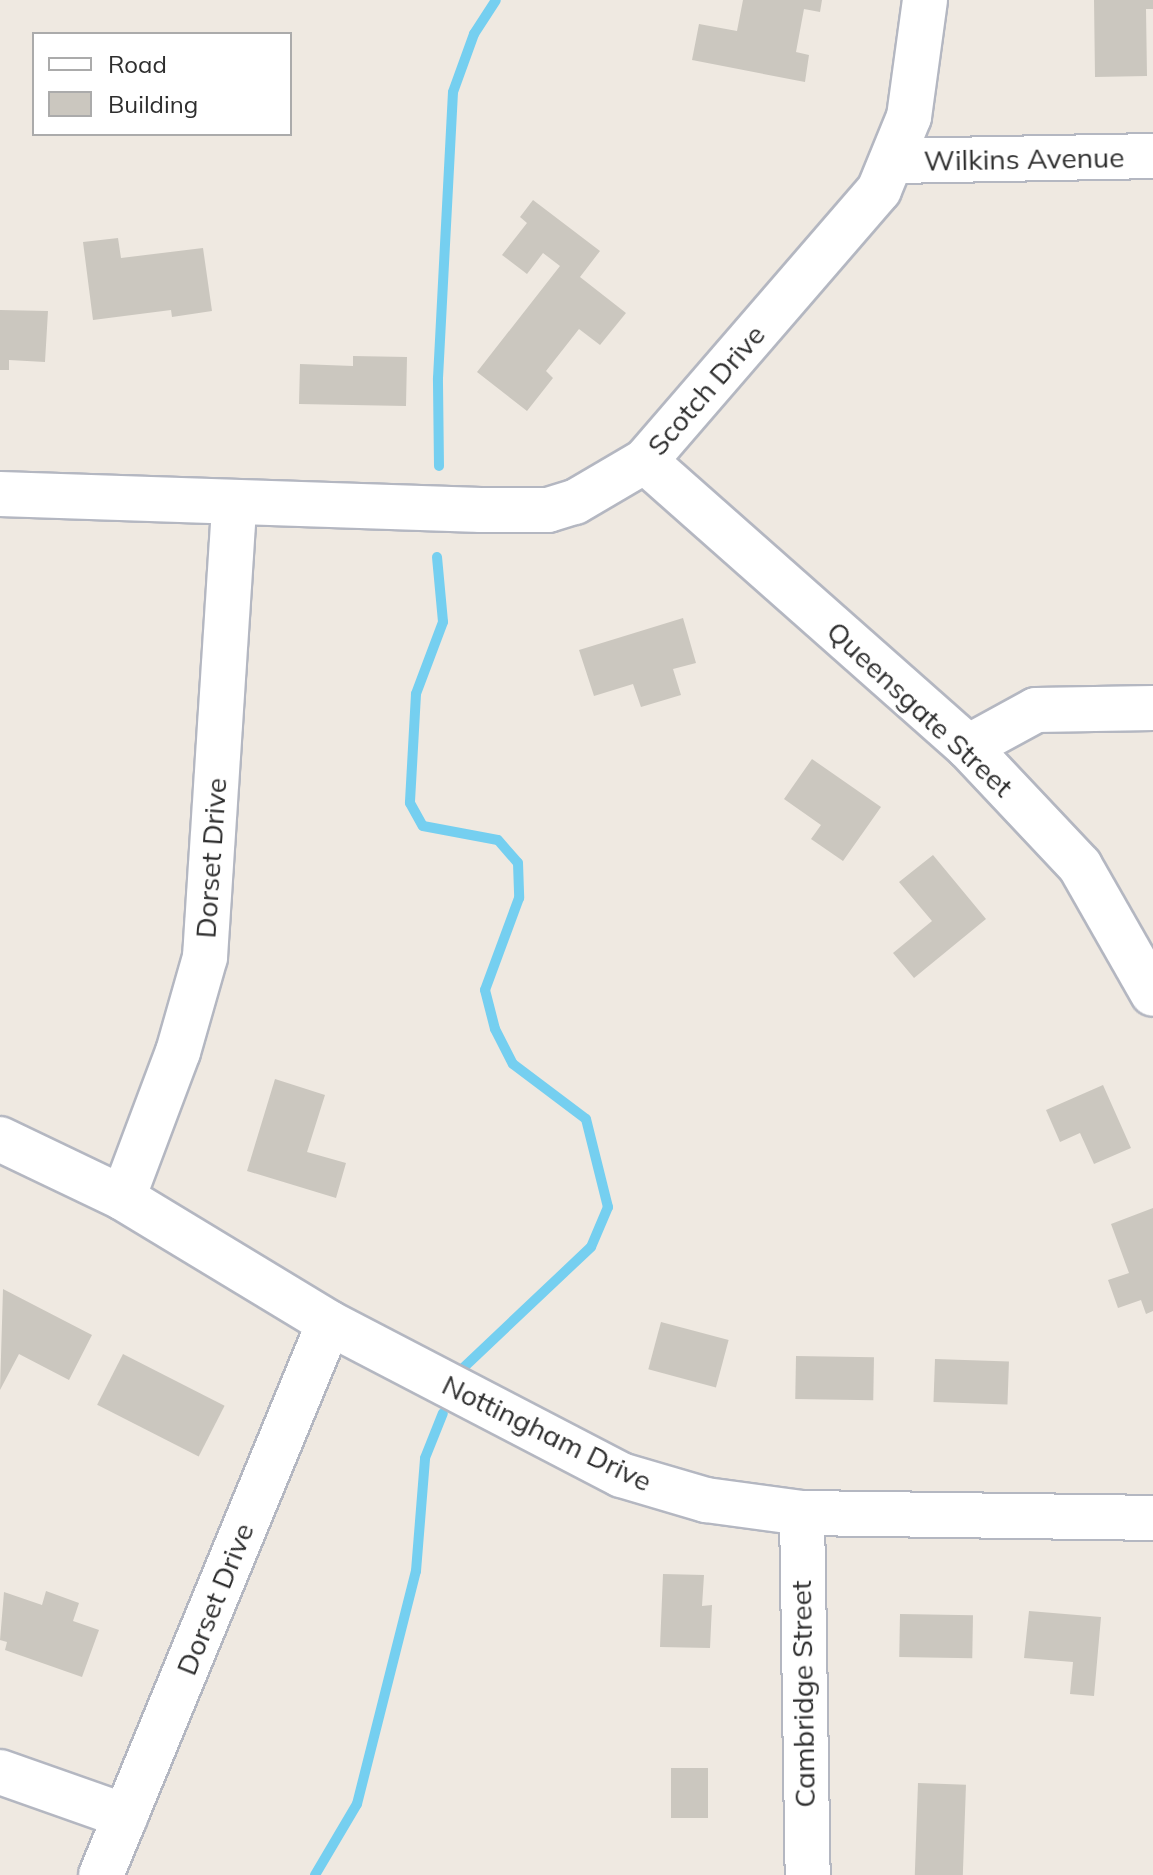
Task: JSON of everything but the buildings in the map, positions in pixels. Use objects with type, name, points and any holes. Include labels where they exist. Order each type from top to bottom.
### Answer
[{"type":"street","name":"Scotch Drive","points":[[0,494],[234,505],[548,510],[575,502],[645,461],[852,225],[895,161],[918,77],[925,0]]},
{"type":"street","name":"Wilkins Avenue","points":[[895,161],[1153,156]]},
{"type":"street","name":"Queensgate Street","points":[[645,461],[968,747],[1080,866],[1153,994]]},
{"type":"street","name":"Dorset Drive","points":[[123,1198],[178,1052],[205,957],[234,505]]},
{"type":"street","points":[[968,747],[1036,710],[1153,708]]},
{"type":"street","name":"Nottingham Drive","points":[[0,1139],[123,1198],[329,1323],[621,1475],[706,1500],[802,1513],[1153,1518]]},
{"type":"street","name":"Dorset Drive","points":[[101,1875],[329,1323]]},
{"type":"street","name":"Cambridge Street","points":[[802,1513],[808,1875]]},
{"type":"street","points":[[0,1772],[125,1816]]},
{"type":"waterway","points":[[439,466],[438,378],[453,92],[474,34],[496,0]]},
{"type":"waterway","points":[[437,557],[443,622],[416,694],[410,803],[423,826],[498,840],[518,863],[519,898],[485,990],[495,1029],[513,1064],[586,1119],[608,1207],[591,1247],[459,1372]]},
{"type":"waterway","points":[[315,1875],[357,1804],[416,1571],[425,1458],[443,1413]]}]
